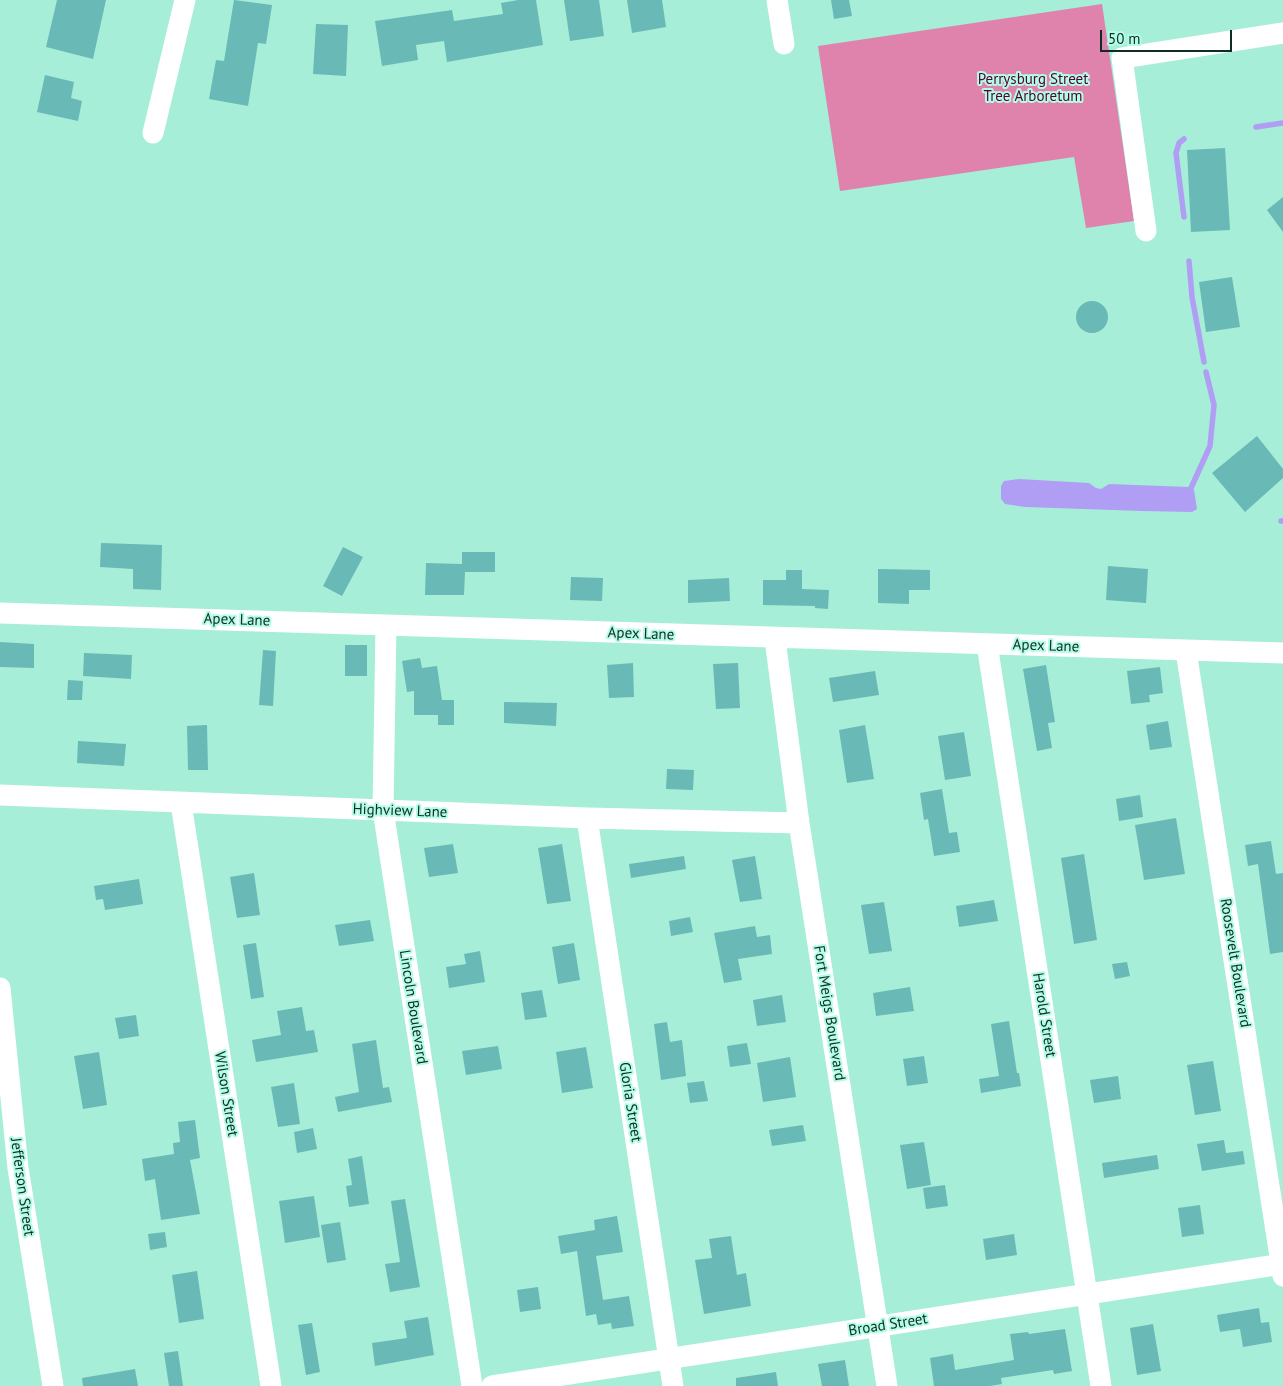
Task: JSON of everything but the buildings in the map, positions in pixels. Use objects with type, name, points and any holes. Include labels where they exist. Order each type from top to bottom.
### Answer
[{"type":"street","points":[[153,132],[185,0]]},
{"type":"street","points":[[777,0],[784,44]]},
{"type":"street","points":[[1146,231],[1122,58],[1283,33]]},
{"type":"street","name":"Apex Lane","points":[[0,613],[774,639],[1283,653]]},
{"type":"street","name":"Lincoln Boulevard","points":[[386,625],[383,810],[472,1386]]},
{"type":"street","name":"Fort Meigs Boulevard","points":[[774,639],[800,823],[887,1386]]},
{"type":"street","name":"Harold Street","points":[[987,644],[1101,1386]]},
{"type":"street","name":"Roosevelt Boulevard","points":[[1186,651],[1282,1268]]},
{"type":"street","name":"Highview Lane","points":[[0,795],[587,818],[800,823]]},
{"type":"street","name":"Wilson Street","points":[[180,803],[271,1386]]},
{"type":"street","name":"Gloria Street","points":[[587,818],[673,1386]]},
{"type":"street","name":"Jefferson Street","points":[[0,992],[18,1168],[52,1386]]},
{"type":"street","name":"Broad Street","points":[[492,1386],[1087,1294],[1282,1268]]},
{"type":"green space","name":"Perrysburg Street Tree Arboretum","points":[[1102,4],[1134,221],[1086,228],[1074,157],[840,191],[818,46]]},
{"type":"shaded area","points":[[1019,479],[1089,483],[1101,489],[1109,484],[1189,487],[1194,490],[1197,509],[1192,512],[1142,511],[1025,507],[1005,504],[1001,499],[1001,486],[1004,481]]},
{"type":"waterway","points":[[1256,127],[1283,123]]},
{"type":"waterway","points":[[1184,139],[1179,143],[1176,153],[1184,217]]},
{"type":"waterway","points":[[1189,261],[1192,297],[1204,362]]},
{"type":"waterway","points":[[1191,488],[1210,446],[1214,405],[1206,372]]}]
